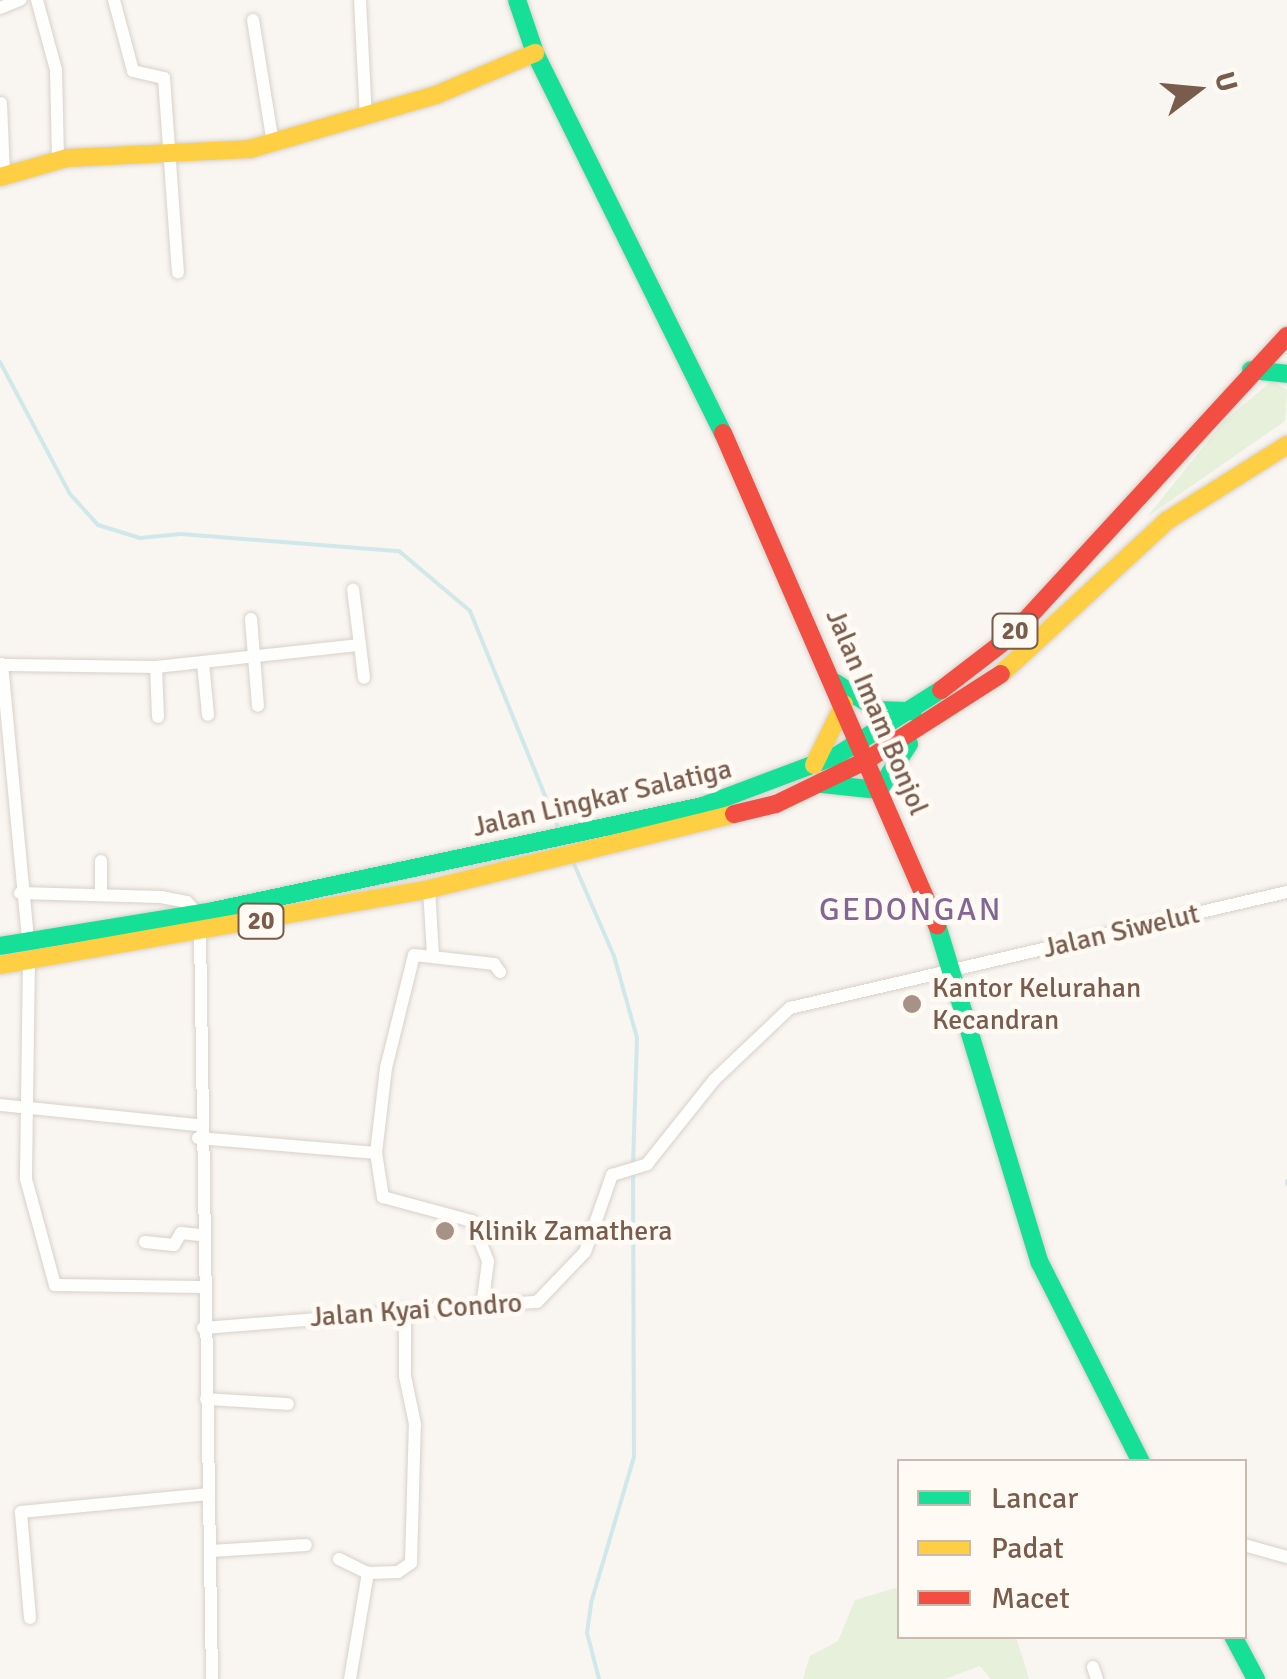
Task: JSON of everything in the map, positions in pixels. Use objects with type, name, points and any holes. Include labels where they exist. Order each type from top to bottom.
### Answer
[{"type":"main road","name":"Jalan Imam Bonjol","points":[[516,0],[535,53],[773,533],[955,969],[1040,1263],[1139,1459]]},
{"type":"main road","points":[[2,176],[58,160],[274,144],[366,118],[535,53]]},
{"type":"main road","name":"Jalan Lingkar Salatiga","points":[[864,752],[1048,600],[1251,370],[1287,336]]},
{"type":"main road","points":[[1251,370],[1287,374]]},
{"type":"main road","name":"Jalan Lingkar Salatiga","points":[[0,965],[199,923],[663,810],[714,803],[813,776],[934,722],[996,678],[1168,520],[1287,445]]},
{"type":"main road","points":[[836,683],[878,710],[913,712]]},
{"type":"main road","points":[[844,704],[813,776],[879,790],[895,757],[934,722]]},
{"type":"main road","name":"Jalan Lingkar Salatiga","points":[[0,946],[28,939],[199,923],[429,889],[668,834],[776,804],[813,776]]},
{"type":"main road","points":[[1235,1639],[1256,1679]]},
{"type":"street","points":[[0,8],[20,0]]},
{"type":"street","points":[[37,0],[56,70],[58,160]]},
{"type":"street","points":[[114,0],[134,71],[163,76],[172,154],[178,272]]},
{"type":"street","points":[[360,0],[366,118]]},
{"type":"street","points":[[254,20],[274,144]]},
{"type":"street","points":[[1,103],[2,176]]},
{"type":"street","points":[[354,589],[364,678]]},
{"type":"street","points":[[251,619],[258,706]]},
{"type":"street","points":[[28,939],[20,893],[3,664],[156,666],[360,644]]},
{"type":"street","points":[[203,663],[208,715]]},
{"type":"street","points":[[156,666],[158,717]]},
{"type":"street","points":[[101,861],[101,892]]},
{"type":"street","points":[[429,889],[434,954]]},
{"type":"street","points":[[20,893],[101,892],[187,902],[199,923],[198,1131],[212,1679]]},
{"type":"street","name":"Jalan Siwelut","points":[[955,969],[1287,892]]},
{"type":"street","points":[[482,1308],[488,1261],[472,1221],[383,1197],[376,1153],[386,1068],[412,958],[434,954],[494,964],[500,972]]},
{"type":"street","points":[[29,958],[25,1107],[30,1212],[55,1286],[202,1288]]},
{"type":"street","name":"Jalan Kyai Condro","points":[[203,1328],[405,1310],[482,1308],[548,1294],[585,1252],[610,1178],[632,1171],[790,1008],[955,969]]},
{"type":"street","points":[[0,1105],[376,1153]]},
{"type":"street","points":[[145,1242],[174,1245],[181,1234],[200,1235]]},
{"type":"street","points":[[339,1558],[368,1573],[398,1572],[411,1562],[416,1424],[405,1376],[405,1310]]},
{"type":"street","points":[[206,1399],[288,1404]]},
{"type":"street","points":[[30,1618],[22,1512],[208,1494]]},
{"type":"street","points":[[211,1550],[306,1545]]},
{"type":"street","points":[[1247,1545],[1287,1557]]},
{"type":"street","points":[[350,1679],[368,1573]]},
{"type":"green space","points":[[1272,381],[1287,390],[1285,421],[1147,517],[1224,421]]},
{"type":"green space","points":[[897,1588],[897,1639],[1017,1639],[1029,1679],[991,1679],[980,1666],[945,1679],[803,1679],[810,1656],[838,1641],[855,1600]]},
{"type":"building","name":"Kantor Kelurahan Kecandran","points":[[912,990],[921,994],[925,1003],[921,1012],[912,1016],[903,1012],[899,1003],[903,994]]},
{"type":"waterway","points":[[0,362],[70,494],[98,525],[140,538],[181,534],[399,551],[470,611],[558,828]]},
{"type":"waterway","points":[[574,864],[614,956],[637,1038],[633,1163]]},
{"type":"waterway","points":[[599,1679],[587,1633],[591,1603],[634,1457],[633,1172]]},
{"type":"traffic: fast","points":[[517,0],[535,53],[723,433]]},
{"type":"traffic: fast","points":[[1251,370],[1287,374]]},
{"type":"traffic: fast","points":[[836,683],[878,710],[913,711]]},
{"type":"traffic: fast","points":[[0,946],[213,911],[700,807],[836,756],[941,690]]},
{"type":"traffic: fast","points":[[822,784],[879,790],[909,744]]},
{"type":"traffic: fast","points":[[937,925],[1040,1263],[1139,1459]]},
{"type":"traffic: fast","points":[[1235,1639],[1256,1679]]},
{"type":"traffic: slow","points":[[0,177],[67,158],[250,149],[436,95],[535,53]]},
{"type":"traffic: slow","points":[[1001,674],[1168,520],[1287,445]]},
{"type":"traffic: slow","points":[[814,765],[844,704]]},
{"type":"traffic: slow","points":[[0,965],[429,889],[734,814]]},
{"type":"traffic: jam","points":[[941,690],[1011,636],[1287,336]]},
{"type":"traffic: jam","points":[[723,433],[937,925]]},
{"type":"traffic: jam","points":[[734,814],[776,804],[867,760],[1001,674]]},
{"type":"place","name":"Kantor Kelurahan Kecandran","points":[[912,1004]]},
{"type":"place","name":"Klinik Zamathera","points":[[445,1231]]},
{"type":"district","name":"GEDONGAN","points":[[911,910]]}]
